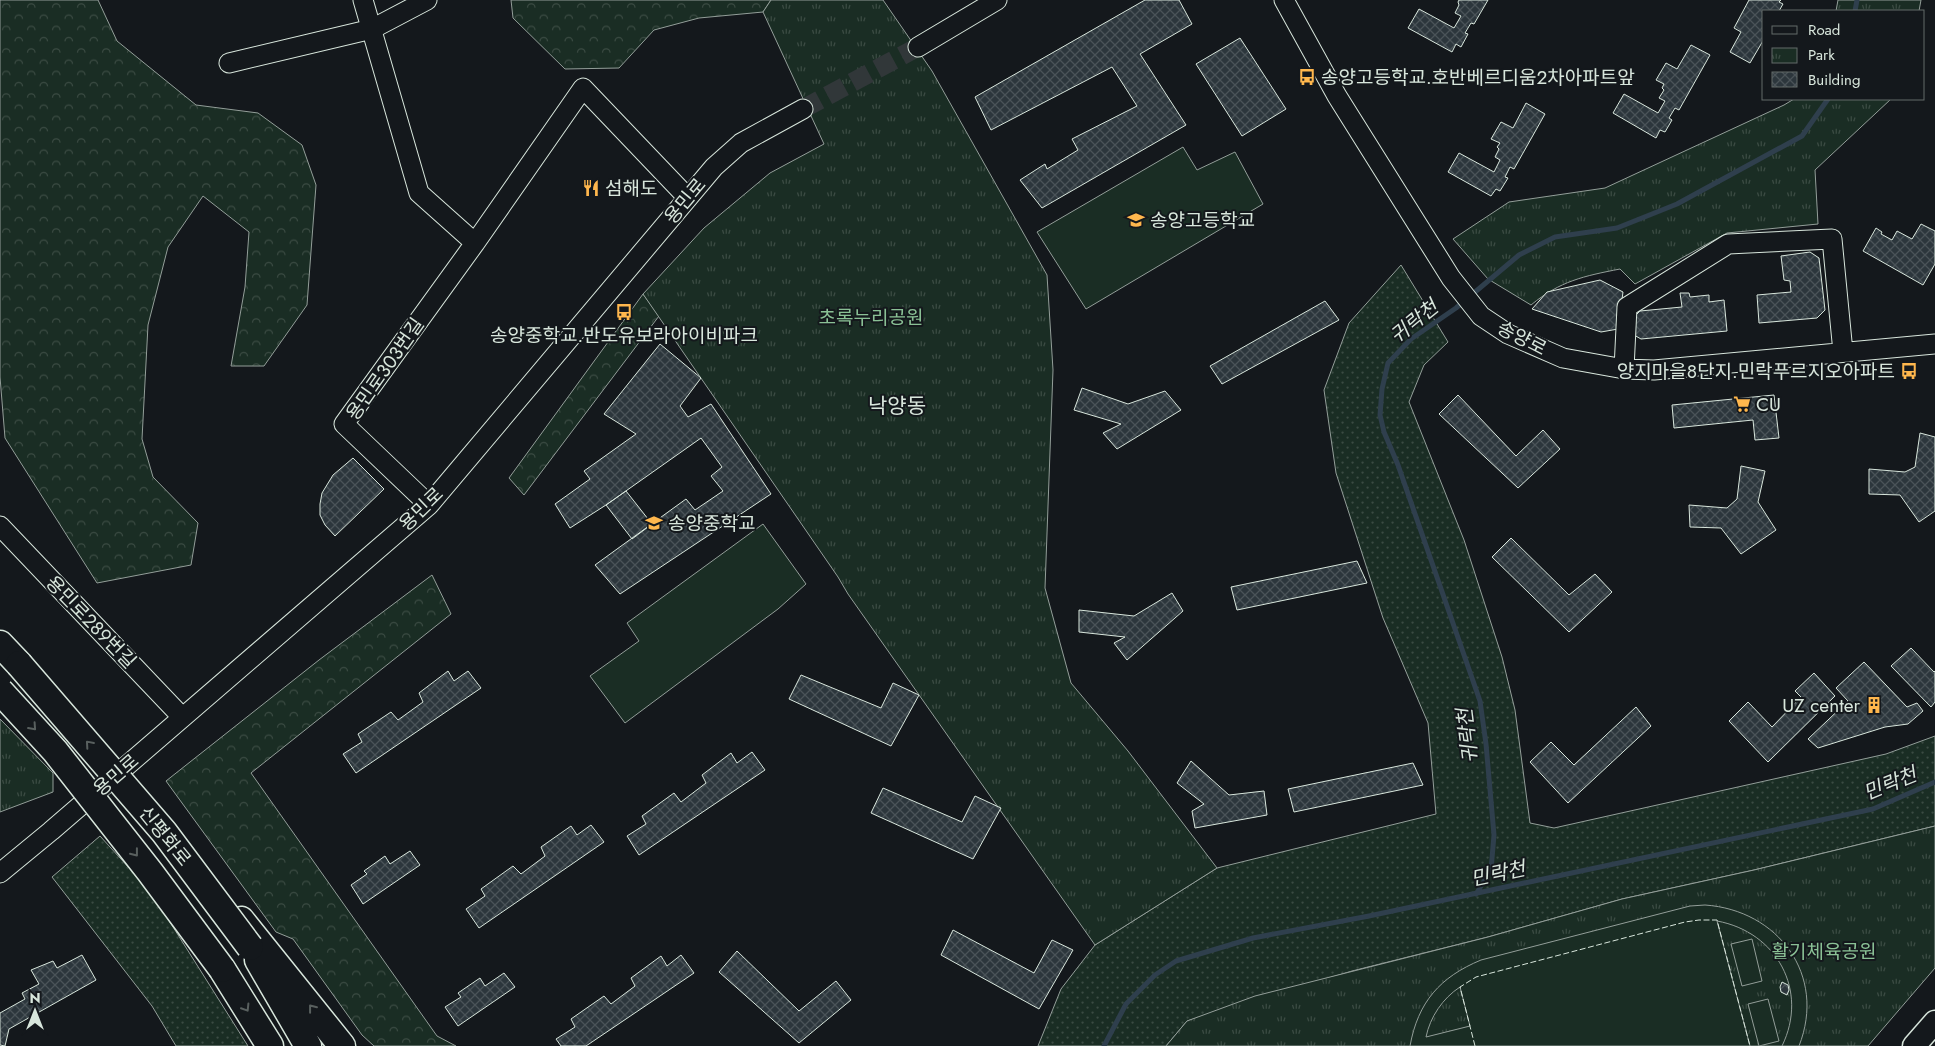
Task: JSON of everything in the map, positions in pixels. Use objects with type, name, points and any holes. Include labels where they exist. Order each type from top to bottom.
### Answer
[{"type":"highway","name":"신평화로","points":[[0,644],[164,832],[254,943],[308,1046]]},
{"type":"highway","name":"신평화로","points":[[0,691],[55,751],[150,872],[222,969],[270,1046]]},
{"type":"highway","points":[[254,943],[342,1046]]},
{"type":"main road","points":[[1914,1046],[1935,1022]]},
{"type":"street","points":[[362,0],[419,193],[475,243]]},
{"type":"street","points":[[229,63],[372,29],[427,0]]},
{"type":"street","points":[[918,47],[997,0]]},
{"type":"street","name":"송양로","points":[[1284,0],[1337,96],[1451,278],[1481,316],[1508,334],[1563,358],[1624,369],[1654,370],[1935,344]]},
{"type":"street","name":"용민로303번길","points":[[429,505],[344,424],[584,88],[688,198]]},
{"type":"street","name":"용민로","points":[[0,873],[429,505],[714,167],[741,143],[803,109]]},
{"type":"street","points":[[1624,369],[1626,307],[1728,244],[1832,239],[1843,352]]},
{"type":"street","name":"용민로289번길","points":[[0,526],[182,717]]},
{"type":"green space","points":[[0,0],[98,0],[117,41],[196,105],[258,113],[302,145],[316,185],[307,305],[264,366],[231,366],[245,287],[249,232],[203,196],[168,247],[148,325],[142,439],[153,477],[198,523],[191,565],[97,583],[5,438],[0,377]]},
{"type":"green space","points":[[511,0],[771,0],[763,12],[699,18],[654,30],[619,68],[565,69],[513,18]]},
{"type":"green space","name":"초록누리공원","points":[[771,0],[883,0],[932,71],[1047,275],[1053,370],[1045,588],[1071,683],[1128,751],[1217,868],[1095,945],[848,594],[643,294],[704,228],[770,173],[824,144],[763,12]]},
{"type":"green space","points":[[1838,0],[1921,0],[1919,10],[1836,10]]},
{"type":"green space","points":[[1792,100],[1890,100],[1815,170],[1818,224],[1727,233],[1635,284],[1620,269],[1584,277],[1562,285],[1531,305],[1488,279],[1453,239],[1509,202],[1605,188]]},
{"type":"green space","points":[[1183,147],[1197,170],[1235,152],[1263,204],[1086,309],[1037,232]]},
{"type":"green space","points":[[1401,265],[1448,342],[1424,365],[1409,402],[1464,540],[1502,657],[1515,710],[1530,823],[1554,828],[1886,754],[1935,736],[1935,826],[1754,870],[1622,899],[1488,937],[1352,971],[1187,1021],[1166,1046],[1038,1046],[1061,989],[1095,945],[1217,868],[1436,814],[1428,723],[1383,618],[1336,473],[1324,390],[1349,323]]},
{"type":"green space","points":[[643,294],[659,316],[524,495],[509,478]]},
{"type":"green space","points":[[763,524],[806,584],[778,609],[625,723],[590,676],[639,641],[627,623]]},
{"type":"green space","points":[[432,575],[451,614],[251,773],[437,1036],[456,1046],[374,1046],[362,1035],[293,939],[276,932],[166,781],[319,660]]},
{"type":"green space","points":[[0,719],[53,773],[53,792],[0,812]]},
{"type":"green space","name":"활기체육공원","points":[[1935,826],[1935,968],[1868,1046],[1166,1046],[1187,1021],[1255,996],[1488,937],[1622,899],[1754,870]]},
{"type":"green space","points":[[100,836],[151,892],[248,1046],[176,1046],[152,1006],[52,877]]},
{"type":"green space","points":[[1705,905],[1731,910],[1754,919],[1774,933],[1790,951],[1801,972],[1806,995],[1806,1020],[1799,1046],[1782,1046],[1789,1025],[1792,1005],[1789,985],[1782,967],[1771,951],[1756,937],[1738,927],[1717,921],[1750,1046],[1410,1046],[1419,1016],[1433,993],[1454,974],[1481,960],[1690,906]],"holes":[[[1460,987],[1470,1026],[1426,1037],[1438,1009]]]},
{"type":"green space","points":[[1752,939],[1762,981],[1742,986],[1731,944]]},
{"type":"green space","points":[[1768,999],[1779,1041],[1759,1046],[1748,1004]]},
{"type":"building","points":[[1145,0],[1179,0],[1192,24],[1140,54],[1186,125],[1042,208],[1020,180],[1045,164],[1047,169],[1078,150],[1072,139],[1137,106],[1112,67],[991,130],[975,97]]},
{"type":"building","points":[[1459,0],[1488,0],[1474,24],[1471,23],[1465,33],[1468,34],[1461,47],[1456,44],[1452,52],[1408,28],[1419,9],[1454,28],[1461,16],[1455,13]]},
{"type":"building","points":[[1749,0],[1781,0],[1779,2],[1783,4],[1780,10],[1762,10],[1762,42],[1750,63],[1730,52],[1741,32],[1734,28]]},
{"type":"building","points":[[1240,38],[1286,109],[1242,136],[1196,64]]},
{"type":"building","points":[[1691,45],[1710,55],[1679,110],[1675,108],[1669,118],[1672,120],[1665,132],[1660,130],[1656,138],[1613,113],[1624,94],[1658,113],[1665,101],[1659,98],[1664,90],[1662,88],[1664,84],[1656,80],[1666,63],[1677,69]]},
{"type":"building","points":[[1526,103],[1545,114],[1514,169],[1510,167],[1505,177],[1508,178],[1500,191],[1496,189],[1491,196],[1448,172],[1459,153],[1494,172],[1500,160],[1495,157],[1500,143],[1491,139],[1501,122],[1513,128]]},
{"type":"building","points":[[1921,224],[1935,231],[1935,264],[1923,285],[1863,251],[1876,228],[1882,232],[1881,234],[1892,240],[1897,231],[1912,239]]},
{"type":"building","points":[[1810,252],[1819,258],[1825,310],[1817,318],[1759,323],[1757,295],[1791,292],[1790,281],[1784,280],[1781,256]]},
{"type":"building","points":[[1600,280],[1623,292],[1618,329],[1601,332],[1532,309],[1547,292]]},
{"type":"building","points":[[1680,293],[1689,293],[1690,297],[1709,295],[1709,302],[1724,300],[1727,331],[1641,339],[1634,335],[1634,317],[1640,311],[1682,307]]},
{"type":"building","points":[[1325,301],[1339,320],[1222,384],[1210,366]]},
{"type":"building","points":[[660,344],[701,378],[680,406],[688,417],[711,404],[771,494],[620,594],[595,565],[686,499],[695,510],[723,491],[711,476],[722,467],[701,438],[570,528],[555,504],[590,479],[584,471],[636,434],[604,414]]},
{"type":"building","points":[[1082,388],[1128,404],[1165,391],[1181,410],[1117,449],[1103,433],[1121,424],[1074,410]]},
{"type":"building","points":[[1458,395],[1516,456],[1543,430],[1560,449],[1518,488],[1439,414]]},
{"type":"building","points":[[1774,395],[1779,438],[1755,440],[1753,420],[1674,428],[1672,405]]},
{"type":"building","points":[[1920,433],[1935,437],[1935,511],[1919,522],[1900,495],[1869,494],[1869,469],[1905,472],[1915,467]]},
{"type":"building","points":[[353,458],[384,489],[335,536],[325,525],[320,515],[322,493],[333,475]]},
{"type":"building","points":[[1741,466],[1765,471],[1758,502],[1776,530],[1741,554],[1721,528],[1690,527],[1689,505],[1727,508],[1737,499]]},
{"type":"building","points":[[626,491],[652,524],[632,539],[606,505]]},
{"type":"building","points":[[1511,538],[1569,595],[1595,574],[1612,592],[1569,632],[1492,557]]},
{"type":"building","points":[[1357,561],[1367,583],[1237,610],[1231,587]]},
{"type":"building","points":[[1172,593],[1183,611],[1127,660],[1114,643],[1125,637],[1079,632],[1079,610],[1134,616]]},
{"type":"building","points":[[1911,648],[1935,671],[1935,702],[1931,707],[1891,666]]},
{"type":"building","name":"UZ center","points":[[1864,662],[1907,707],[1917,703],[1923,711],[1908,724],[1885,727],[1818,748],[1808,739],[1848,701],[1836,688]]},
{"type":"building","points":[[448,671],[454,681],[468,671],[481,688],[356,773],[343,754],[362,742],[358,734],[391,712],[398,720],[423,702],[419,693]]},
{"type":"building","points":[[1814,673],[1835,696],[1768,762],[1729,721],[1748,702],[1772,727],[1801,697],[1795,691]]},
{"type":"building","points":[[801,675],[881,708],[893,683],[919,695],[891,746],[789,699]]},
{"type":"building","points":[[1636,707],[1651,726],[1568,803],[1530,762],[1551,742],[1574,765]]},
{"type":"building","points":[[752,752],[765,770],[639,855],[627,836],[646,824],[642,816],[674,793],[681,802],[706,783],[702,775],[731,753],[737,763]]},
{"type":"building","points":[[1191,761],[1229,795],[1264,791],[1267,815],[1195,828],[1192,811],[1204,804],[1177,783]]},
{"type":"building","points":[[1413,763],[1423,785],[1294,812],[1288,789]]},
{"type":"building","points":[[883,788],[962,822],[975,796],[1001,808],[973,859],[871,813]]},
{"type":"building","points":[[591,825],[604,842],[479,928],[466,909],[485,896],[481,889],[513,866],[521,874],[545,856],[541,847],[571,826],[577,835]]},
{"type":"building","points":[[410,851],[420,865],[363,904],[351,885],[367,874],[364,871],[385,856],[390,864]]},
{"type":"building","points":[[953,930],[1034,973],[1052,940],[1073,950],[1039,1009],[941,955]]},
{"type":"building","points":[[737,951],[799,1011],[836,981],[851,1000],[799,1043],[719,972]]},
{"type":"building","points":[[82,955],[96,980],[9,1029],[5,1046],[0,1045],[0,1013],[25,999],[22,993],[39,984],[31,970],[53,961],[57,968]]},
{"type":"building","points":[[681,955],[694,973],[586,1046],[561,1046],[556,1039],[575,1027],[571,1019],[604,996],[611,1004],[635,986],[631,978],[661,956],[667,966]]},
{"type":"building","points":[[504,973],[515,987],[458,1026],[445,1007],[461,997],[458,993],[480,978],[485,986]]},
{"type":"building","points":[[1782,982],[1788,985],[1787,995],[1781,992]]},
{"type":"waterway","name":"귀락천","points":[[1855,10],[1857,0]]},
{"type":"waterway","name":"귀락천","points":[[1476,894],[1491,870],[1494,835],[1480,701],[1398,465],[1384,432],[1380,415],[1382,389],[1388,363],[1411,339],[1456,308],[1519,255],[1555,237],[1617,228],[1677,204],[1802,136],[1827,100]]},
{"type":"waterway","name":"민락천","points":[[1104,1046],[1126,1004],[1155,975],[1176,961],[1253,938],[1369,916],[1873,809],[1935,782]]},
{"type":"tunnel","points":[[803,109],[918,47]]},
{"type":"fence","points":[[1475,1046],[1460,987],[1476,977],[1685,922],[1699,920],[1717,920],[1750,1046]]},
{"type":"place","name":"송양고등학교.호반베르디움2차아파트앞","points":[[1307,77]]},
{"type":"place","name":"섬해도","points":[[591,188]]},
{"type":"place","name":"송양고등학교","points":[[1136,220]]},
{"type":"place","name":"송양중학교.반도유보라아이비파크","points":[[624,312]]},
{"type":"place","name":"양지마을8단지.민락푸르지오아파트","points":[[1909,371]]},
{"type":"place","name":"CU","points":[[1742,404]]},
{"type":"place","name":"송양중학교","points":[[654,523]]},
{"type":"place","name":"UZ center","points":[[1874,705]]},
{"type":"district","name":"낙양동","points":[[897,406]]}]
